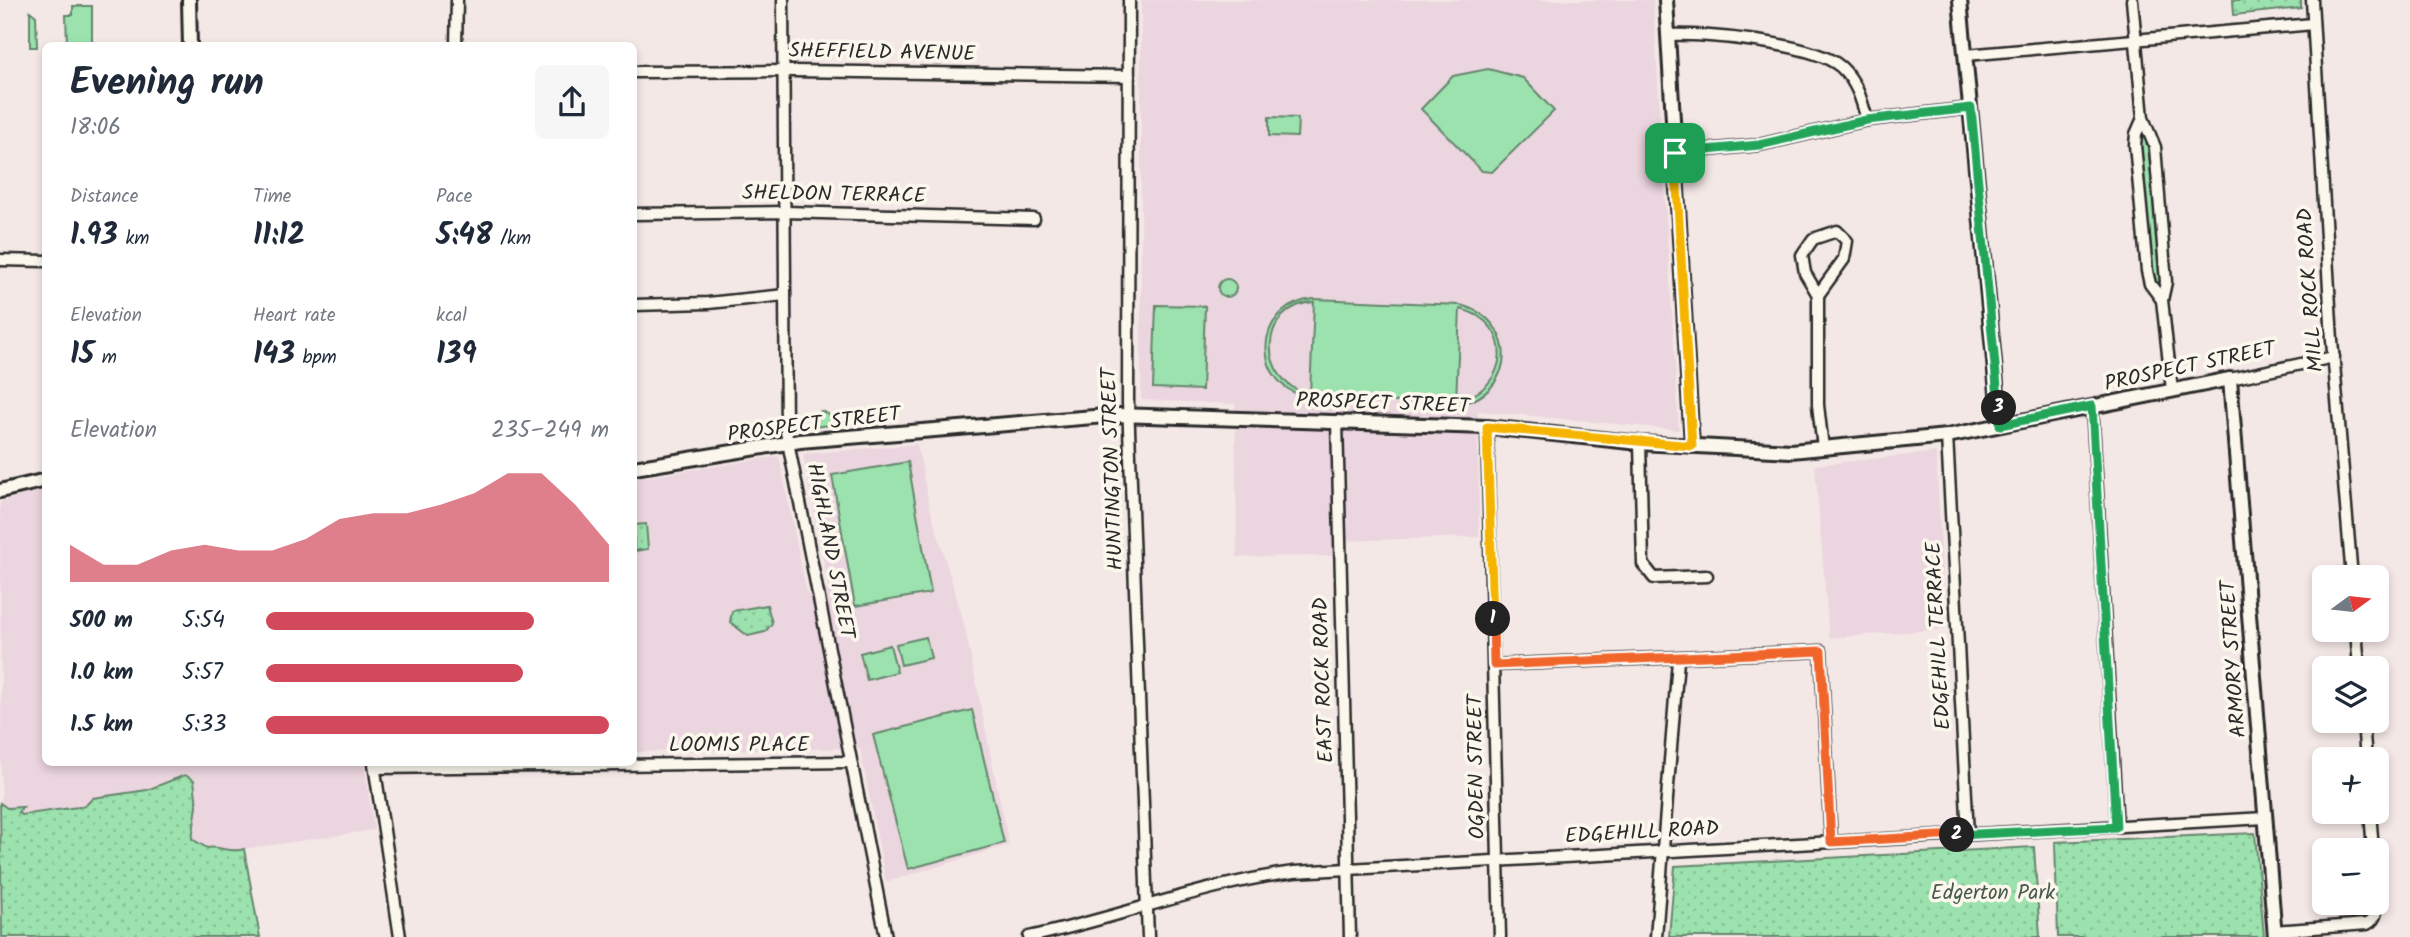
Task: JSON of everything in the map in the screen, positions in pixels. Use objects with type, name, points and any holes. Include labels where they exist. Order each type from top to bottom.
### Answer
[{"type":"main road","points":[[189,0],[190,42]]},
{"type":"main road","points":[[1666,0],[1692,446]]},
{"type":"main road","points":[[1960,0],[2000,425]]},
{"type":"main road","name":"PROSPECT STREET","points":[[637,468],[789,443],[1129,415],[1487,427],[1770,453],[1947,436],[2230,379]]},
{"type":"main road","name":"ARMORY STREET","points":[[2230,379],[2274,934]]},
{"type":"main road","points":[[0,491],[42,481]]},
{"type":"street","points":[[456,42],[457,0]]},
{"type":"street","name":"HIGHLAND STREET","points":[[783,0],[789,443],[886,937]]},
{"type":"street","name":"HUNTINGTON STREET","points":[[1129,0],[1129,415],[1148,937]]},
{"type":"street","points":[[2132,0],[2143,118],[2153,138],[2156,156],[2166,282],[2162,300],[2172,390]]},
{"type":"street","name":"MILL ROCK ROAD","points":[[2312,0],[2334,357],[2351,565]]},
{"type":"street","points":[[1966,55],[2313,24]]},
{"type":"street","points":[[1668,35],[1783,46],[1821,55],[1841,67],[1852,80],[1867,120]]},
{"type":"street","name":"SHEFFIELD AVENUE","points":[[637,72],[783,71],[1129,76]]},
{"type":"street","points":[[1675,153],[1759,145],[1867,120],[1971,108]]},
{"type":"street","points":[[2143,118],[2136,134],[2136,145],[2147,271],[2150,285],[2162,300]]},
{"type":"street","name":"SHELDON TERRACE","points":[[637,214],[785,212],[1034,219]]},
{"type":"street","points":[[1818,295],[1846,254],[1847,241],[1837,231],[1813,239],[1802,255],[1805,272],[1818,295],[1818,405],[1823,448]]},
{"type":"street","points":[[0,260],[42,261]]},
{"type":"street","points":[[637,305],[708,303],[785,295]]},
{"type":"street","name":"PROSPECT STREET","points":[[2230,379],[2334,357]]},
{"type":"street","points":[[2092,406],[2116,827]]},
{"type":"street","name":"EAST ROCK ROAD","points":[[1338,421],[1350,937]]},
{"type":"street","name":"OGDEN STREET","points":[[1487,427],[1500,937]]},
{"type":"street","name":"EDGEHILL TERRACE","points":[[1947,436],[1968,835]]},
{"type":"street","points":[[1640,443],[1643,564],[1654,578],[1707,576]]},
{"type":"street","points":[[1494,665],[1678,660],[1821,651],[1831,842]]},
{"type":"street","points":[[1656,937],[1678,660]]},
{"type":"street","name":"LOOMIS PLACE","points":[[637,764],[851,762]]},
{"type":"street","points":[[374,766],[400,937]]},
{"type":"street","name":"EDGEHILL ROAD","points":[[1028,937],[1240,880],[1349,867],[2265,818]]},
{"type":"street","points":[[2274,934],[2371,923],[2375,915]]},
{"type":"shaded area","points":[[1141,0],[1653,0],[1679,430],[1478,411],[1479,537],[1333,541],[1333,556],[1237,557],[1235,404],[1141,400]]},
{"type":"shaded area","points":[[917,444],[929,504],[963,619],[1009,845],[886,882],[860,748],[637,752],[637,479],[779,456],[807,594],[829,590],[803,454]]},
{"type":"shaded area","points":[[1936,452],[1945,629],[1829,638],[1815,465]]},
{"type":"shaded area","points":[[42,490],[42,766],[364,766],[374,830],[244,849],[260,937],[2,937],[0,502]]},
{"type":"green space","points":[[2233,0],[2301,0],[2301,8],[2234,15]]},
{"type":"green space","points":[[73,6],[92,6],[92,42],[67,42],[66,15],[73,15]]},
{"type":"green space","points":[[30,11],[36,16],[37,47],[30,47]]},
{"type":"green space","points":[[1488,69],[1523,78],[1554,111],[1492,172],[1482,171],[1421,109],[1453,76]]},
{"type":"green space","points":[[1269,117],[1298,118],[1297,137],[1269,136]]},
{"type":"green space","points":[[2147,136],[2162,280],[2158,283],[2153,279],[2140,139]]},
{"type":"green space","points":[[1227,279],[1233,282],[1236,288],[1233,294],[1227,297],[1221,294],[1218,288],[1221,282]]},
{"type":"green space","points":[[1314,299],[1467,307],[1486,318],[1496,329],[1504,352],[1501,371],[1485,393],[1462,403],[1311,398],[1291,391],[1277,379],[1269,363],[1266,347],[1270,330],[1279,315],[1294,305]],"holes":[[[1314,302],[1310,394],[1310,395],[1292,387],[1280,375],[1273,360],[1271,345],[1274,329],[1282,316],[1296,307]],[[1460,309],[1478,316],[1491,327],[1498,341],[1500,356],[1488,384],[1474,394],[1456,401]]]},
{"type":"green space","points":[[1156,305],[1205,306],[1202,390],[1153,388]]},
{"type":"green space","points":[[821,411],[828,414],[833,425],[811,427],[814,417]]},
{"type":"green space","points":[[908,462],[931,593],[855,606],[832,475]]},
{"type":"green space","points":[[646,524],[648,549],[637,551],[637,525]]},
{"type":"green space","points":[[767,605],[772,623],[765,632],[748,636],[730,622],[732,611]]},
{"type":"green space","points":[[926,637],[931,658],[901,665],[896,644]]},
{"type":"green space","points":[[890,645],[897,672],[867,680],[860,653]]},
{"type":"green space","points":[[972,710],[1004,843],[908,869],[873,735]]},
{"type":"green space","points":[[185,775],[194,780],[197,806],[192,839],[207,848],[234,851],[244,849],[260,937],[2,937],[0,803],[7,808],[23,807],[18,812],[21,815],[85,806],[93,798],[147,790]]},
{"type":"green space","points":[[2255,833],[2264,937],[2058,937],[2055,842]]},
{"type":"green space","name":"Edgerton Park","points":[[2034,847],[2040,937],[1669,937],[1675,866]]},
{"type":"route","points":[[1971,108],[2000,425],[2092,406],[2116,827],[1831,842],[1821,651],[1678,660],[1494,665],[1487,427],[1692,446],[1675,153],[1759,145],[1867,120],[1971,108]]}]
